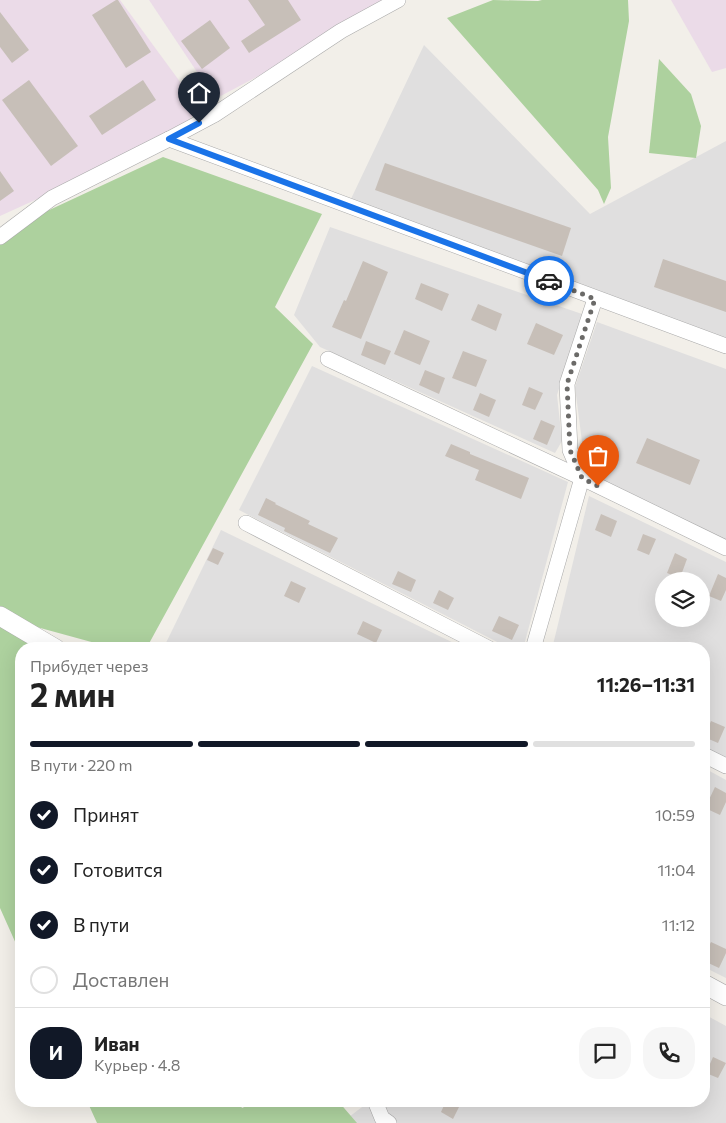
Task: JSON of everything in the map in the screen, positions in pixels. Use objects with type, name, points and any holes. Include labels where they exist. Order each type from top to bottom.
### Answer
[{"type":"street","points":[[0,237],[52,198],[214,116],[341,31],[398,0]]},
{"type":"street","points":[[169,139],[595,299],[726,346]]},
{"type":"street","points":[[535,642],[582,478],[570,450],[567,384],[595,299]]},
{"type":"street","points":[[328,359],[726,548]]},
{"type":"street","points":[[246,524],[476,642]]},
{"type":"street","points":[[0,616],[44,642]]},
{"type":"street","points":[[710,758],[726,766]]},
{"type":"street","points":[[710,987],[726,996]]},
{"type":"street","points":[[377,1107],[382,1118],[389,1123]]},
{"type":"shaded area","points":[[0,0],[120,0],[200,109],[169,139],[0,216]]},
{"type":"shaded area","points":[[149,0],[402,0],[215,99]]},
{"type":"shaded area","points":[[671,0],[726,0],[726,68],[712,72]]},
{"type":"shaded area","points":[[424,45],[590,214],[726,141],[726,339],[350,201]]},
{"type":"shaded area","points":[[330,227],[582,314],[557,395],[562,441],[555,453],[320,347],[294,315]]},
{"type":"shaded area","points":[[597,322],[726,369],[726,542],[586,473],[575,387]]},
{"type":"shaded area","points":[[312,366],[568,482],[525,642],[497,642],[239,510]]},
{"type":"shaded area","points":[[589,496],[726,562],[726,758],[710,750],[710,642],[554,642]]},
{"type":"shaded area","points":[[221,530],[452,642],[166,642]]},
{"type":"shaded area","points":[[710,771],[726,780],[726,978],[710,970]]},
{"type":"shaded area","points":[[710,1017],[726,1026],[726,1123],[341,1123],[362,1107],[710,1107]]},
{"type":"green space","points":[[493,0],[628,0],[629,21],[608,137],[611,188],[604,204],[598,190],[447,18]]},
{"type":"green space","points":[[659,59],[691,94],[701,126],[696,158],[649,153]]},
{"type":"green space","points":[[163,157],[322,214],[275,307],[313,344],[150,642],[91,642],[33,626],[39,642],[15,642],[15,942],[0,908],[0,233]]},
{"type":"green space","points":[[90,1107],[343,1107],[357,1123],[97,1123]]},
{"type":"building","points":[[118,0],[151,52],[126,68],[92,15]]},
{"type":"building","points":[[248,0],[288,0],[301,20],[249,53],[241,41],[265,25]]},
{"type":"building","points":[[0,12],[29,50],[12,63],[0,47]]},
{"type":"building","points":[[210,20],[230,48],[202,69],[181,41]]},
{"type":"building","points":[[29,80],[78,146],[51,166],[2,100]]},
{"type":"building","points":[[143,80],[156,100],[102,135],[89,116]]},
{"type":"building","points":[[385,163],[571,228],[562,256],[375,190]]},
{"type":"building","points":[[0,171],[14,191],[0,201]]},
{"type":"building","points":[[663,259],[726,281],[726,312],[654,287]]},
{"type":"building","points":[[363,261],[388,272],[361,339],[332,327],[344,300],[346,301]]},
{"type":"building","points":[[421,283],[449,294],[442,311],[415,299]]},
{"type":"building","points":[[478,304],[502,314],[496,331],[471,320]]},
{"type":"building","points":[[536,323],[563,335],[554,355],[527,344]]},
{"type":"building","points":[[404,330],[430,341],[420,365],[394,354]]},
{"type":"building","points":[[366,341],[391,351],[385,365],[361,355]]},
{"type":"building","points":[[463,351],[487,360],[476,387],[452,378]]},
{"type":"building","points":[[425,370],[445,378],[439,394],[419,385]]},
{"type":"building","points":[[529,387],[543,393],[535,410],[522,405]]},
{"type":"building","points":[[480,393],[496,400],[489,417],[473,410]]},
{"type":"building","points":[[541,420],[555,426],[547,445],[533,439]]},
{"type":"building","points":[[647,438],[700,460],[690,485],[636,463]]},
{"type":"building","points":[[451,444],[470,452],[470,454],[529,478],[521,499],[475,480],[479,470],[445,456]]},
{"type":"building","points":[[266,498],[310,521],[308,524],[338,538],[330,553],[284,531],[285,528],[258,515]]},
{"type":"building","points":[[601,514],[617,521],[611,537],[595,530]]},
{"type":"building","points":[[643,534],[656,539],[649,555],[637,550]]},
{"type":"building","points":[[213,548],[224,553],[218,565],[207,560]]},
{"type":"building","points":[[675,553],[687,559],[682,572],[667,572]]},
{"type":"building","points":[[398,571],[416,580],[411,592],[392,584]]},
{"type":"building","points":[[718,574],[726,578],[726,590],[721,601],[710,596]]},
{"type":"building","points":[[291,581],[306,588],[299,603],[284,596]]},
{"type":"building","points":[[439,590],[454,598],[448,610],[433,603]]},
{"type":"building","points":[[499,616],[519,625],[512,640],[492,631]]},
{"type":"building","points":[[363,621],[382,630],[376,642],[357,634]]},
{"type":"building","points":[[711,721],[725,727],[718,743],[710,740]]},
{"type":"building","points":[[715,787],[726,793],[726,802],[720,815],[710,810],[710,798]]},
{"type":"building","points":[[711,942],[726,949],[719,968],[710,964]]},
{"type":"building","points":[[713,1057],[726,1063],[718,1078],[710,1075],[710,1064]]},
{"type":"building","points":[[443,1107],[459,1107],[453,1119],[441,1112]]},
{"type":"way so far","points":[[549,281],[595,299],[567,384],[570,450],[582,478],[598,486]]},
{"type":"route","points":[[199,123],[169,139],[549,281]]}]
